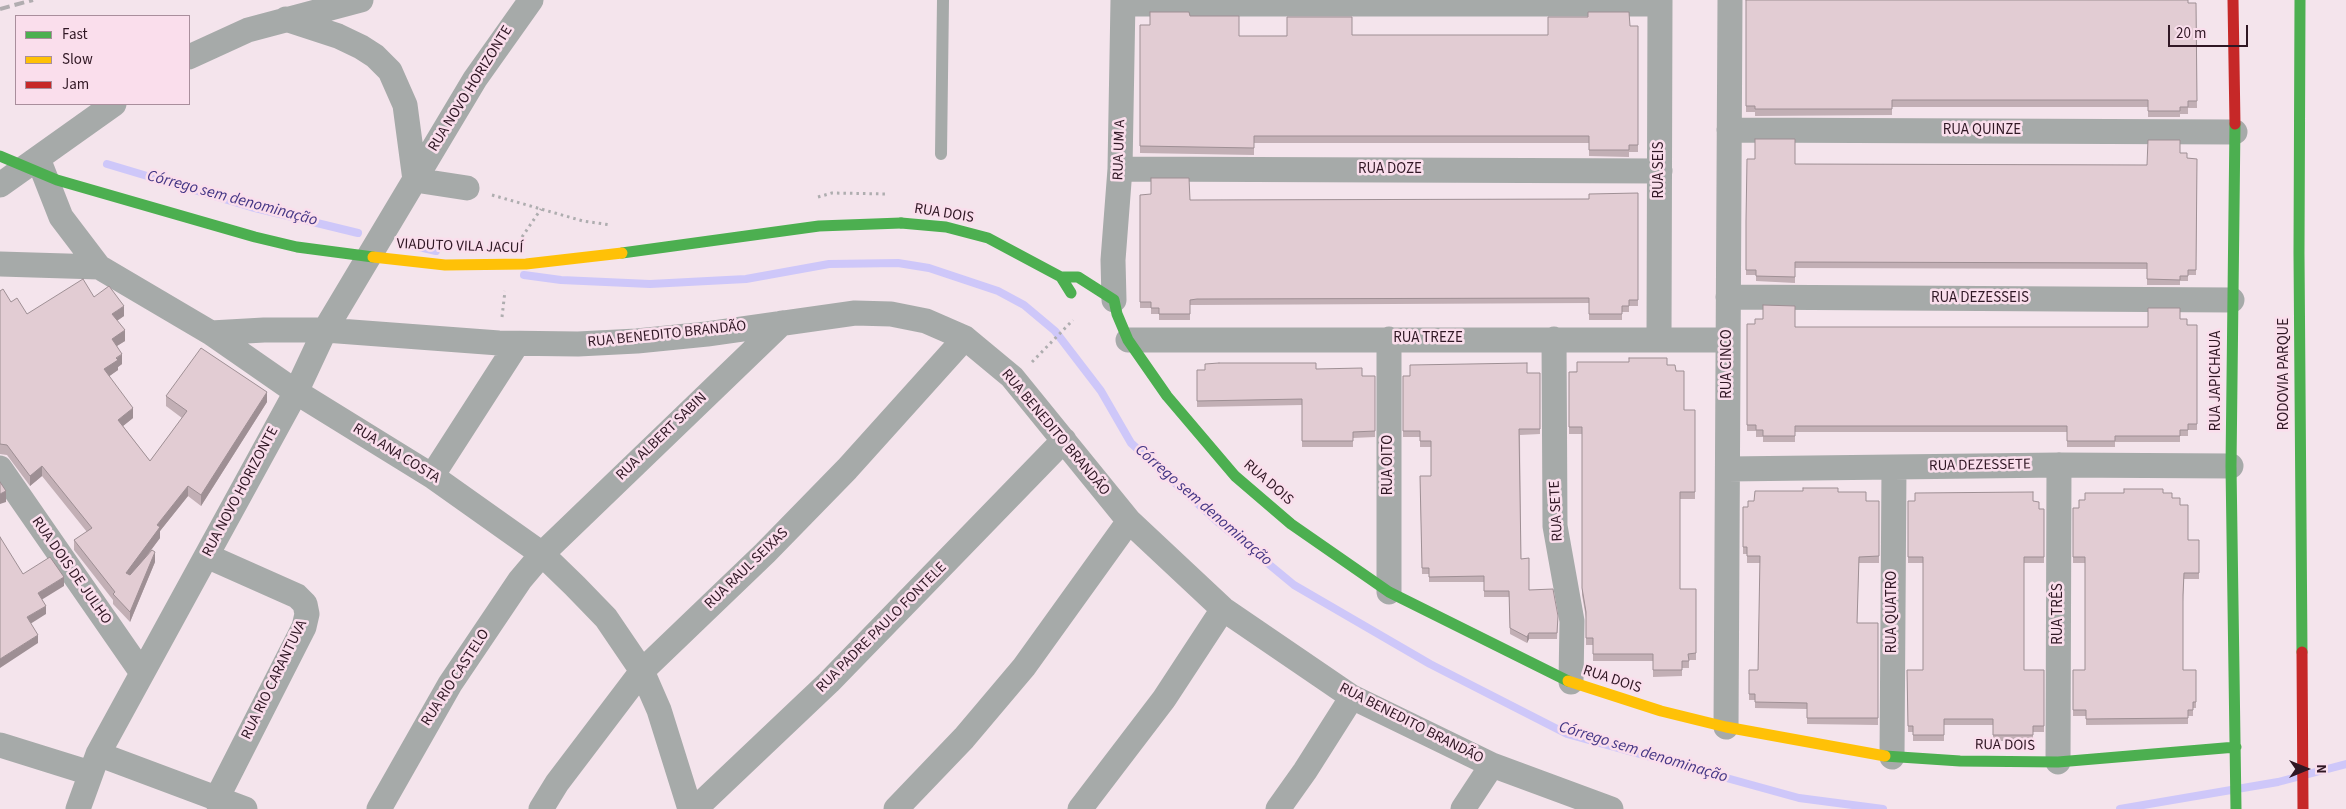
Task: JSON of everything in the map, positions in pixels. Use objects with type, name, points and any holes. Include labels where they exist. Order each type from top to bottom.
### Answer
[{"type":"street","points":[[190,57],[248,30],[361,0]]},
{"type":"street","name":"RUA NOVO HORIZONTE","points":[[78,809],[94,763],[296,392],[325,330],[475,79],[531,0]]},
{"type":"street","name":"RUA CINCO","points":[[1726,727],[1730,0]]},
{"type":"street","name":"RUA JAPICHAUA","points":[[2233,0],[2235,132],[2231,466],[2236,809]]},
{"type":"street","name":"RODOVIA PARQUE","points":[[2300,0],[2299,263],[2303,806]]},
{"type":"street","points":[[1123,2],[1660,2]]},
{"type":"street","name":"RUA UM A","points":[[1110,309],[1120,168],[1123,2]]},
{"type":"street","name":"RUA SEIS","points":[[1659,339],[1660,2]]},
{"type":"street","name":"RUA NOVO HORIZONTE","points":[[286,19],[338,36],[361,47],[375,56],[390,71],[405,105],[415,180]]},
{"type":"street","points":[[0,185],[113,105]]},
{"type":"street","name":"RUA QUINZE","points":[[1729,130],[2235,132]]},
{"type":"street","name":"VIADUTO VILA JACUÍ","points":[[0,156],[56,180],[255,237],[298,247],[445,265],[526,264],[819,226],[901,222]]},
{"type":"street","name":"RUA ANA COSTA","points":[[41,157],[61,217],[99,267],[211,333],[296,392],[432,476],[542,554],[606,618],[642,671],[659,710],[690,809]]},
{"type":"street","name":"RUA DOZE","points":[[1120,168],[1660,171]]},
{"type":"street","points":[[415,180],[467,188]]},
{"type":"street","name":"RUA DOIS","points":[[901,222],[938,226],[976,234],[1012,249],[1061,277],[1078,277],[1110,309],[1128,340],[1167,396],[1200,437],[1236,476],[1291,524],[1389,592],[1571,682],[1661,711],[1726,727],[1892,757],[1960,761],[2058,762],[2236,747]]},
{"type":"street","points":[[0,264],[99,267]]},
{"type":"street","name":"RUA DOIS","points":[[1061,277],[1068,291],[1082,300]]},
{"type":"street","name":"RUA DEZESSEIS","points":[[1728,297],[2232,300]]},
{"type":"street","name":"RUA BENEDITO BRANDÃO","points":[[211,333],[264,330],[325,330],[508,343],[637,341],[855,313],[891,314],[926,321],[965,338],[1012,377],[1129,521],[1223,609],[1352,696],[1492,765],[1611,809]]},
{"type":"street","name":"RUA ALBERT SABIN","points":[[542,554],[782,323]]},
{"type":"street","name":"RUA RAUL SEIXAS","points":[[541,809],[574,759],[642,671],[765,553],[847,469],[965,338]]},
{"type":"street","name":"RUA OITO","points":[[1389,339],[1389,592]]},
{"type":"street","name":"RUA SETE","points":[[1554,339],[1555,526],[1572,621],[1571,682]]},
{"type":"street","name":"RUA TREZE","points":[[1128,340],[1728,340]]},
{"type":"street","points":[[432,476],[508,343]]},
{"type":"street","name":"RUA PADRE PAULO FONTELE","points":[[696,809],[829,682],[1064,440]]},
{"type":"street","name":"RUA DEZESSETE","points":[[1728,469],[2059,465],[2231,466]]},
{"type":"street","name":"RUA TRÊS","points":[[2058,762],[2059,465]]},
{"type":"street","name":"RUA DOIS DE JULHO","points":[[0,468],[142,673]]},
{"type":"street","name":"RUA QUATRO","points":[[1892,757],[1894,468]]},
{"type":"street","points":[[896,809],[964,738],[1024,667],[1129,521]]},
{"type":"street","name":"RUA RIO CASTELO","points":[[379,809],[450,684],[520,580],[542,554]]},
{"type":"street","name":"RUA RIO CARANTUVA","points":[[207,556],[298,596],[305,604],[307,614],[304,627],[216,800]]},
{"type":"street","points":[[1080,809],[1164,699],[1223,609]]},
{"type":"street","points":[[1278,809],[1306,771],[1352,696]]},
{"type":"street","points":[[2,743],[94,763],[245,809]]},
{"type":"street","points":[[1463,809],[1492,765]]},
{"type":"lane","points":[[941,154],[943,0]]},
{"type":"path","points":[[467,188],[583,221],[617,226]]},
{"type":"path","points":[[520,239],[541,209]]},
{"type":"path","points":[[506,286],[508,343]]},
{"type":"path","points":[[1044,350],[1071,322]]},
{"type":"building","points":[[1746,0],[2188,0],[2188,3],[2196,3],[2197,101],[2188,101],[2188,107],[2180,107],[2180,111],[2148,111],[2148,100],[1892,100],[1892,109],[1755,109],[1755,106],[1746,106]]},
{"type":"building","points":[[1150,12],[1189,12],[1190,16],[1239,16],[1239,36],[1287,36],[1287,17],[1352,17],[1352,35],[1548,35],[1548,17],[1588,17],[1588,12],[1629,12],[1630,26],[1638,26],[1638,145],[1629,145],[1629,150],[1589,150],[1589,136],[1254,136],[1254,148],[1140,146],[1140,25],[1150,25]]},
{"type":"building","points":[[1755,139],[1795,139],[1795,164],[2147,165],[2148,140],[2180,140],[2180,153],[2187,153],[2187,158],[2197,159],[2196,270],[2188,270],[2188,276],[2180,276],[2180,280],[2147,279],[2147,263],[1795,262],[1795,277],[1756,276],[1756,270],[1746,270],[1747,159],[1755,159]]},
{"type":"building","points":[[1151,178],[1189,178],[1190,200],[1589,199],[1589,194],[1638,193],[1638,300],[1629,300],[1629,306],[1622,306],[1622,314],[1589,314],[1589,298],[1197,299],[1190,300],[1190,314],[1159,314],[1159,308],[1151,308],[1151,302],[1140,302],[1140,195],[1151,194]]},
{"type":"building","points":[[83,279],[94,297],[109,286],[124,306],[112,314],[125,330],[112,339],[122,354],[116,358],[118,360],[104,369],[133,408],[118,420],[150,461],[187,411],[166,396],[201,348],[267,392],[201,495],[188,486],[157,525],[160,527],[126,573],[130,575],[152,550],[155,552],[130,612],[113,594],[115,592],[74,540],[92,528],[42,466],[30,476],[7,445],[0,444],[0,291],[3,289],[11,302],[17,298],[27,314]]},
{"type":"building","points":[[1763,305],[1795,306],[1795,327],[2148,327],[2148,308],[2180,308],[2180,319],[2187,319],[2187,325],[2197,325],[2197,424],[2188,424],[2188,430],[2180,430],[2180,436],[2115,436],[2115,441],[2067,441],[2067,426],[1795,426],[1795,436],[1763,436],[1763,430],[1756,430],[1756,425],[1747,425],[1747,324],[1755,324],[1755,319],[1763,319]]},
{"type":"building","points":[[1629,358],[1667,358],[1667,365],[1675,365],[1676,371],[1684,371],[1684,410],[1695,410],[1695,492],[1680,492],[1680,589],[1696,589],[1696,653],[1688,654],[1689,661],[1682,661],[1682,670],[1653,670],[1653,654],[1593,654],[1593,638],[1586,638],[1586,612],[1582,588],[1582,427],[1569,427],[1569,372],[1577,372],[1577,362],[1629,362]]},
{"type":"building","points":[[1316,363],[1316,369],[1362,368],[1362,376],[1375,376],[1375,431],[1353,432],[1353,441],[1302,441],[1302,399],[1197,401],[1197,370],[1205,370],[1205,364]]},
{"type":"building","points":[[1527,363],[1527,373],[1540,373],[1540,429],[1519,429],[1521,559],[1529,558],[1529,590],[1553,589],[1558,616],[1557,633],[1529,633],[1527,637],[1510,628],[1509,591],[1484,591],[1484,576],[1429,577],[1429,568],[1422,568],[1420,476],[1431,476],[1431,441],[1420,441],[1420,431],[1403,431],[1403,376],[1410,376],[1410,365]]},
{"type":"building","points":[[0,482],[6,491],[0,494]]},
{"type":"building","points":[[1803,488],[1838,488],[1838,492],[1866,492],[1866,501],[1879,501],[1879,556],[1859,557],[1857,623],[1878,623],[1878,718],[1807,718],[1807,703],[1755,702],[1755,694],[1749,694],[1749,670],[1758,670],[1760,556],[1747,556],[1747,547],[1743,547],[1743,507],[1748,507],[1748,501],[1754,501],[1755,491],[1803,491]]},
{"type":"building","points":[[2124,489],[2163,489],[2163,493],[2172,493],[2172,498],[2180,498],[2180,505],[2188,505],[2188,540],[2199,540],[2199,573],[2184,573],[2183,670],[2196,670],[2196,702],[2193,702],[2193,710],[2188,710],[2188,718],[2086,719],[2086,710],[2073,710],[2073,670],[2085,670],[2085,557],[2073,557],[2073,508],[2079,508],[2079,500],[2085,500],[2085,493],[2124,493]]},
{"type":"building","points":[[2033,492],[2033,501],[2039,502],[2039,509],[2044,509],[2044,557],[2024,557],[2024,670],[2044,670],[2044,726],[2033,726],[2033,735],[1993,735],[1993,719],[1944,719],[1944,735],[1913,735],[1913,726],[1908,726],[1907,670],[1923,670],[1923,557],[1908,557],[1908,501],[1915,501],[1915,493]]},
{"type":"building","points":[[0,537],[23,574],[50,557],[64,577],[38,593],[46,606],[27,617],[38,635],[0,659]]},
{"type":"waterway","name":"Córrego sem denominação","points":[[107,164],[251,207],[358,233]]},
{"type":"waterway","name":"Córrego sem denominação","points":[[402,243],[436,251]]},
{"type":"waterway","name":"Córrego sem denominação","points":[[524,275],[561,280],[650,284],[746,279],[829,264],[898,263],[929,268],[998,291],[1024,305],[1055,331],[1101,391],[1131,443],[1219,523],[1294,585],[1430,664],[1567,734],[1799,798],[1883,809]]},
{"type":"waterway","name":"Córrego sem denominação","points":[[2120,809],[2278,782],[2346,764]]},
{"type":"railway","points":[[0,9],[33,0]]},
{"type":"traffic: fast","points":[[2300,0],[2299,253],[2302,652]]},
{"type":"traffic: fast","points":[[2235,124],[2231,466],[2236,809]]},
{"type":"traffic: fast","points":[[0,156],[57,180],[255,237],[297,247],[373,257]]},
{"type":"traffic: fast","points":[[901,223],[946,227],[988,238],[1061,277],[1071,293]]},
{"type":"traffic: fast","points":[[622,253],[819,226],[901,223]]},
{"type":"traffic: fast","points":[[1061,277],[1078,277],[1114,300],[1117,314],[1128,340],[1167,396],[1235,476],[1291,524],[1389,592],[1568,681]]},
{"type":"traffic: fast","points":[[1885,756],[1960,761],[2058,762],[2236,747]]},
{"type":"traffic: slow","points":[[373,257],[445,265],[526,264],[622,253]]},
{"type":"traffic: slow","points":[[1568,681],[1661,711],[1726,727],[1885,756]]},
{"type":"traffic: jam","points":[[2233,0],[2235,124]]},
{"type":"traffic: jam","points":[[2302,652],[2303,809]]}]
